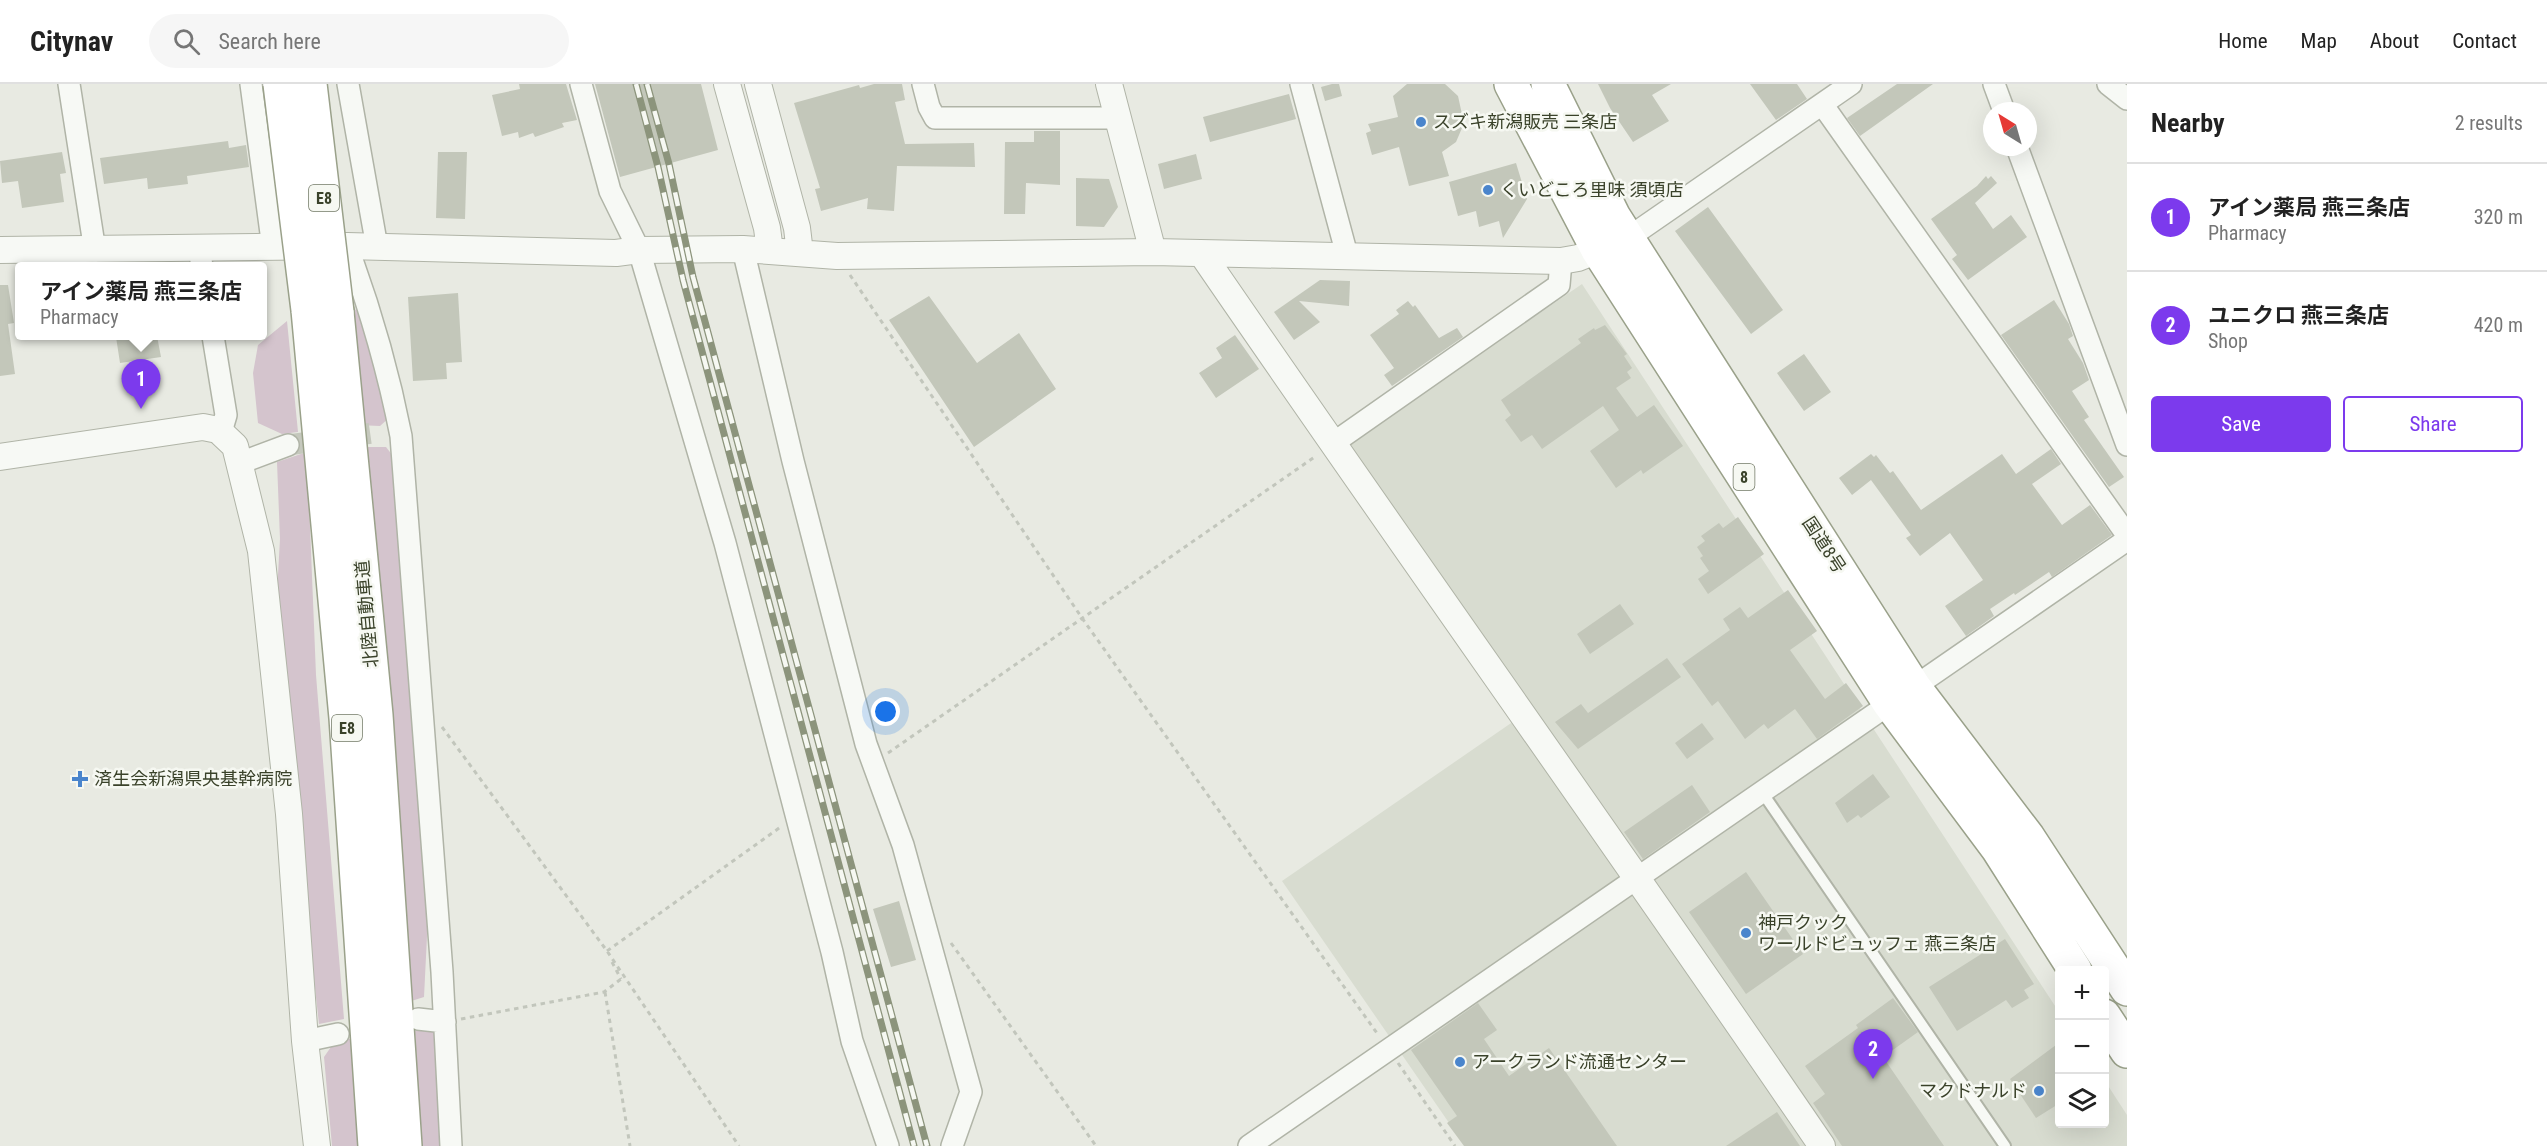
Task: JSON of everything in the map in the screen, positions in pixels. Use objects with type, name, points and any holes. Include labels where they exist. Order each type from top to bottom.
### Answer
[{"type":"highway","name":"北陸自動車道","points":[[280,84],[322,311],[376,715],[405,1146]]},
{"type":"highway","name":"北陸自動車道","points":[[310,84],[346,718],[375,1146]]},
{"type":"highway","name":"国道8号","points":[[1511,84],[1598,250],[1902,695],[2028,837],[2127,989]]},
{"type":"highway","name":"国道8号","points":[[1548,84],[1614,217],[1902,695],[2072,966]]},
{"type":"highway","points":[[2107,1020],[2127,1051]]},
{"type":"street","points":[[69,84],[94,251]]},
{"type":"street","points":[[251,84],[273,248]]},
{"type":"street","points":[[348,84],[377,247]]},
{"type":"street","points":[[581,84],[610,191],[639,250],[725,543],[832,952],[852,1041],[888,1146]]},
{"type":"street","points":[[727,84],[767,228],[770,251]]},
{"type":"street","points":[[758,84],[797,228],[800,253]]},
{"type":"street","points":[[923,84],[929,107],[935,118],[1117,118]]},
{"type":"street","points":[[1109,84],[1153,252]]},
{"type":"street","points":[[1302,84],[1347,255]]},
{"type":"street","points":[[0,250],[94,251],[201,258],[273,248],[347,246],[616,253],[639,250],[742,249],[837,256],[1153,252],[1560,261],[1628,238],[1851,84]]},
{"type":"street","points":[[1994,84],[2001,102]]},
{"type":"street","points":[[2108,84],[2127,99]]},
{"type":"street","points":[[1822,104],[2127,535]]},
{"type":"street","points":[[2020,156],[2127,445]]},
{"type":"street","points":[[347,246],[370,308],[387,369],[391,434],[420,697],[445,1022],[451,1146]]},
{"type":"street","points":[[742,249],[793,461],[872,764],[903,845],[971,1092],[952,1146]]},
{"type":"street","points":[[1202,254],[1332,444],[1639,878],[1822,1146]]},
{"type":"street","points":[[1332,444],[1559,285],[1560,261]]},
{"type":"street","points":[[214,340],[225,415],[221,432]]},
{"type":"street","points":[[0,457],[203,427],[221,432],[235,446],[261,551],[290,814],[305,1041],[317,1146]]},
{"type":"street","points":[[240,463],[288,445]]},
{"type":"street","points":[[1249,1146],[2127,540]]},
{"type":"street","points":[[418,1019],[445,1022]]},
{"type":"street","points":[[305,1041],[338,1034]]},
{"type":"lane","points":[[1762,792],[2005,1146]]},
{"type":"path","points":[[837,256],[1082,618],[1455,1146]]},
{"type":"path","points":[[872,764],[1332,444]]},
{"type":"path","points":[[420,697],[607,951],[739,1146]]},
{"type":"path","points":[[607,951],[795,817]]},
{"type":"path","points":[[944,934],[1096,1146]]},
{"type":"path","points":[[445,1022],[604,992],[621,979],[607,951]]},
{"type":"path","points":[[604,992],[630,1146]]},
{"type":"shaded area","points":[[1582,284],[2055,1006],[2055,1128],[2109,1128],[2109,1087],[2127,1115],[2127,1146],[1465,1146],[1282,881],[1533,708],[1349,444]]},
{"type":"shaded area","points":[[349,306],[367,316],[391,416],[380,426],[357,425]]},
{"type":"shaded area","points":[[287,321],[298,432],[282,434],[258,423],[253,373],[258,345],[267,340]]},
{"type":"shaded area","points":[[366,447],[386,447],[393,456],[429,896],[424,997],[405,1003]]},
{"type":"shaded area","points":[[307,452],[316,675],[344,1019],[319,1024],[275,628],[280,539],[277,462]]},
{"type":"shaded area","points":[[434,1028],[449,1146],[421,1146],[415,1031]]},
{"type":"shaded area","points":[[342,1039],[351,1039],[358,1146],[332,1146],[324,1057],[333,1044]]},
{"type":"building","points":[[519,84],[566,84],[577,120],[562,123],[564,127],[535,137],[533,133],[519,138],[518,132],[502,136],[492,95],[520,89]]},
{"type":"building","points":[[595,84],[701,84],[718,150],[620,177]]},
{"type":"building","points":[[874,84],[902,84],[905,100],[895,102],[905,144],[974,143],[975,167],[897,166],[894,211],[867,209],[868,198],[821,211],[815,189],[820,188],[794,103],[859,85],[860,88]]},
{"type":"building","points":[[1339,84],[1342,96],[1325,101],[1321,87]]},
{"type":"building","name":"スズキ新潟販売 三条店","points":[[1407,84],[1445,84],[1458,96],[1463,119],[1456,142],[1442,152],[1449,176],[1409,186],[1399,147],[1372,155],[1366,133],[1371,131],[1368,124],[1398,117],[1393,96]]},
{"type":"building","points":[[1598,84],[1671,84],[1652,95],[1669,121],[1633,142],[1610,108]]},
{"type":"building","points":[[1750,84],[1797,84],[1807,99],[1776,120]]},
{"type":"building","points":[[1897,84],[1933,84],[1860,136],[1847,118]]},
{"type":"building","points":[[1289,94],[1296,119],[1210,142],[1203,117]]},
{"type":"building","points":[[1034,131],[1060,131],[1060,185],[1026,183],[1025,214],[1004,214],[1005,142],[1034,142]]},
{"type":"building","points":[[228,141],[229,148],[246,145],[249,167],[187,176],[188,184],[148,189],[147,178],[104,184],[100,158]]},
{"type":"building","points":[[62,152],[66,173],[60,174],[64,202],[22,208],[18,181],[2,183],[0,161]]},
{"type":"building","points":[[438,152],[467,152],[465,219],[436,218]]},
{"type":"building","points":[[1196,154],[1202,179],[1164,189],[1158,164]]},
{"type":"building","name":"くいどころ里味 須頃店","points":[[1516,163],[1527,199],[1503,238],[1499,221],[1479,227],[1476,211],[1458,216],[1449,182]]},
{"type":"building","points":[[1986,176],[1988,179],[1991,176],[1997,183],[1975,203],[1993,229],[2011,215],[2027,237],[1968,280],[1952,259],[1957,255],[1931,219],[1977,186]]},
{"type":"building","points":[[1076,178],[1109,179],[1118,207],[1104,227],[1076,226]]},
{"type":"building","points":[[1708,207],[1783,310],[1751,334],[1675,231]]},
{"type":"building","points":[[1320,280],[1350,281],[1349,306],[1299,301],[1320,322],[1294,340],[1274,312]]},
{"type":"building","points":[[0,285],[8,285],[14,323],[8,324],[15,374],[0,376]]},
{"type":"building","points":[[458,293],[462,362],[446,363],[447,379],[413,381],[408,297]]},
{"type":"building","points":[[929,296],[977,363],[1019,333],[1056,389],[974,447],[889,320]]},
{"type":"building","points":[[2054,300],[2069,324],[2073,336],[2068,339],[2083,363],[2089,380],[2072,391],[2089,417],[2084,420],[2124,477],[2109,487],[2001,335]]},
{"type":"building","points":[[1408,301],[1413,307],[1415,305],[1439,338],[1457,328],[1463,337],[1392,386],[1384,375],[1394,368],[1370,335],[1399,314],[1396,310]]},
{"type":"building","points":[[1605,325],[1627,354],[1624,356],[1632,368],[1627,372],[1631,378],[1616,388],[1637,417],[1654,405],[1683,446],[1643,474],[1641,470],[1616,488],[1590,451],[1619,430],[1603,406],[1542,449],[1532,435],[1521,442],[1505,420],[1511,415],[1501,400],[1581,343],[1578,339],[1594,328],[1595,330]]},
{"type":"building","points":[[1235,335],[1259,369],[1216,398],[1199,373],[1222,358],[1216,348]]},
{"type":"building","points":[[116,340],[158,340],[161,357],[120,363]]},
{"type":"building","points":[[1804,354],[1831,392],[1804,411],[1777,373]]},
{"type":"building","points":[[2051,449],[2061,464],[2032,484],[2062,525],[2090,505],[2112,535],[2052,577],[2049,572],[1990,609],[1994,616],[1966,636],[1945,606],[1983,580],[1950,533],[1920,556],[1906,538],[1911,535],[1871,480],[1852,495],[1839,478],[1871,454],[1874,457],[1876,455],[1890,473],[1893,471],[1921,510],[2002,454],[2016,474]]},
{"type":"building","points":[[1738,517],[1764,554],[1708,594],[1698,579],[1709,571],[1700,558],[1703,556],[1697,547],[1705,541],[1701,536],[1719,523],[1723,528]]},
{"type":"building","points":[[1788,590],[1817,631],[1790,650],[1825,699],[1846,683],[1863,706],[1817,739],[1795,709],[1768,729],[1764,724],[1745,739],[1718,701],[1712,706],[1682,664],[1730,630],[1723,619],[1740,607],[1748,618]]},
{"type":"building","points":[[1620,604],[1634,624],[1590,654],[1577,634]]},
{"type":"building","points":[[1667,658],[1681,677],[1578,749],[1555,722],[1581,704],[1588,713]]},
{"type":"building","points":[[1702,723],[1714,739],[1687,759],[1675,743]]},
{"type":"building","points":[[1873,774],[1890,797],[1861,818],[1858,815],[1847,823],[1835,803]]},
{"type":"building","points":[[1692,785],[1710,812],[1643,859],[1624,832]]},
{"type":"building","name":"神戸クック ワールドビュッフェ 燕三条店","points":[[1746,872],[1803,954],[1746,994],[1689,912]]},
{"type":"building","points":[[899,901],[916,960],[891,967],[873,909]]},
{"type":"building","points":[[2005,939],[2034,984],[2024,990],[2029,998],[2012,1008],[2006,1000],[1957,1031],[1929,987]]},
{"type":"building","points":[[1893,998],[1918,1032],[1883,1057],[1944,1146],[1842,1146],[1813,1103],[1825,1094],[1805,1066],[1858,1028],[1856,1025]]},
{"type":"building","name":"アークランド流通センター","points":[[1478,1003],[1497,1030],[1484,1039],[1509,1076],[1549,1048],[1617,1146],[1464,1146],[1447,1123],[1457,1116],[1411,1050]]},
{"type":"building","name":"マクドナルド","points":[[2055,1046],[2055,1106],[2036,1118],[2010,1079]]},
{"type":"building","points":[[1777,1112],[1800,1146],[1726,1146]]},
{"type":"tunnel","points":[[288,445],[380,432]]},
{"type":"railway","points":[[636,84],[658,167],[683,280],[914,1146]]},
{"type":"railway","points":[[647,84],[669,164],[693,277],[927,1146]]},
{"type":"place","name":"スズキ新潟販売 三条店","points":[[1421,122]]},
{"type":"place","name":"くいどころ里味 須頃店","points":[[1488,190]]},
{"type":"place","name":"アイン薬局 燕三条店","points":[[141,409]]},
{"type":"place","name":"済生会新潟県央基幹病院","points":[[80,779]]},
{"type":"place","name":"神戸クック ワールドビュッフェ 燕三条店","points":[[1746,933]]},
{"type":"place","name":"アークランド流通センター","points":[[1460,1062]]},
{"type":"place","name":"ユニクロ 燕三条店","points":[[1873,1079]]},
{"type":"place","name":"マクドナルド","points":[[2039,1091]]}]
